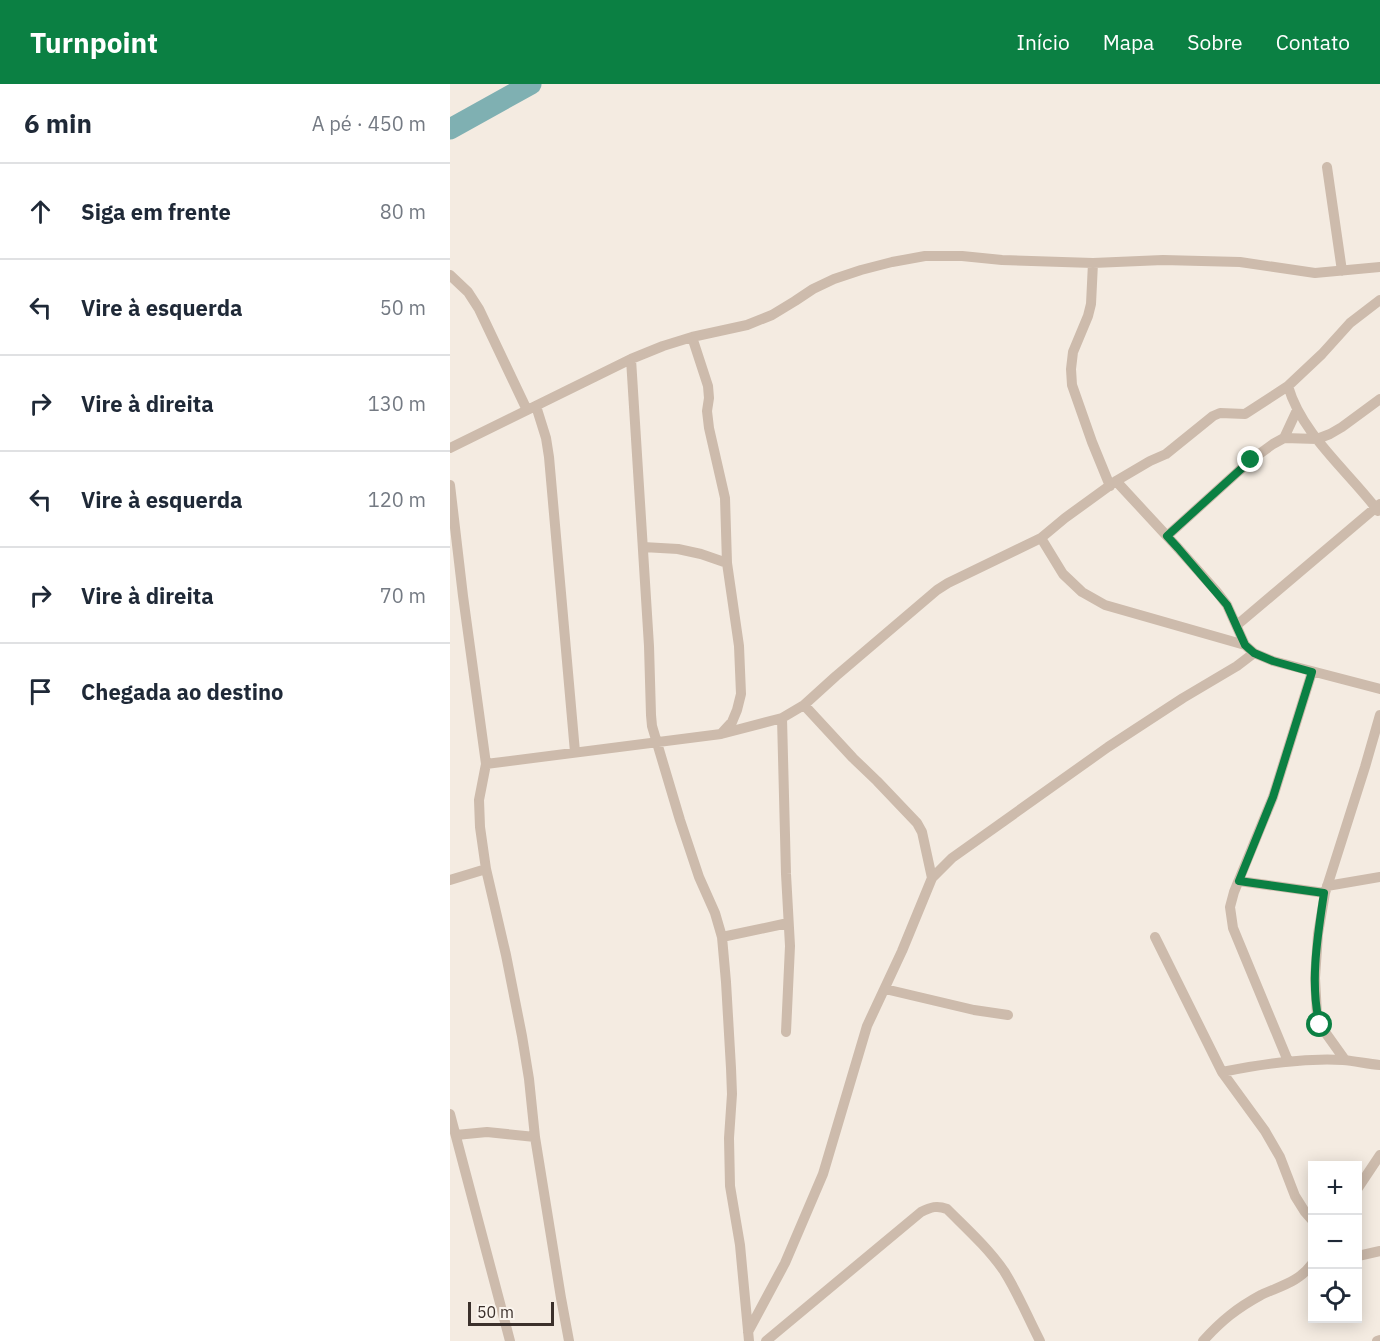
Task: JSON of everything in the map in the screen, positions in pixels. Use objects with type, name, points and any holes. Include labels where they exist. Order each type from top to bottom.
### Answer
[{"type":"street","points":[[1327,167],[1342,271]]},
{"type":"street","points":[[450,448],[631,359],[692,337],[747,325],[772,315],[813,289],[834,279],[892,262],[926,256],[962,256],[1002,260],[1094,263],[1211,260],[1315,273],[1380,267]]},
{"type":"street","points":[[1094,263],[1091,304],[1073,352],[1071,369],[1072,385],[1080,409],[1113,484],[1167,536],[1217,592],[1227,605],[1250,649]]},
{"type":"street","points":[[450,275],[468,292],[479,309],[546,438],[574,752]]},
{"type":"street","points":[[486,764],[721,734],[782,718],[804,705],[942,586],[1041,538],[1113,484],[1166,454],[1213,416],[1220,413],[1245,414],[1288,386],[1350,323],[1380,300]]},
{"type":"street","points":[[692,337],[708,386],[709,428],[725,498],[728,563],[739,646],[741,694],[732,722],[721,734]]},
{"type":"street","points":[[631,359],[649,646],[651,715],[657,743],[699,877],[715,913],[722,937],[732,1094],[729,1138],[730,1186],[740,1245],[749,1337]]},
{"type":"street","points":[[1237,625],[1379,508],[1317,440],[1297,410],[1288,386]]},
{"type":"street","points":[[1284,438],[1317,440],[1342,427],[1380,399]]},
{"type":"street","points":[[1167,536],[1261,452],[1284,438],[1297,410]]},
{"type":"street","points":[[450,485],[486,764],[478,800],[480,827],[486,869],[522,1036],[535,1137],[569,1341]]},
{"type":"street","points":[[1041,538],[1063,574],[1082,592],[1105,605],[1250,649],[1273,661],[1380,689]]},
{"type":"street","points":[[643,547],[678,549],[728,563]]},
{"type":"street","points":[[749,1337],[785,1263],[823,1174],[867,1026],[932,878],[952,858],[1108,747],[1237,666],[1250,649]]},
{"type":"street","points":[[1288,1061],[1233,928],[1230,908],[1234,892],[1273,797],[1312,672]]},
{"type":"street","points":[[804,705],[852,758],[917,823],[922,832],[932,878]]},
{"type":"street","points":[[1345,1060],[1320,1025],[1317,1015],[1315,978],[1318,934],[1326,890],[1380,715]]},
{"type":"street","points":[[782,718],[790,946],[786,1032]]},
{"type":"street","points":[[450,880],[486,869]]},
{"type":"street","points":[[1239,881],[1326,890],[1380,877]]},
{"type":"street","points":[[722,937],[788,923]]},
{"type":"street","points":[[1155,937],[1222,1072],[1265,1131],[1280,1157],[1295,1196],[1308,1215]]},
{"type":"street","points":[[885,988],[974,1010],[1008,1015]]},
{"type":"street","points":[[1222,1072],[1288,1061],[1345,1060],[1380,1065]]},
{"type":"street","points":[[450,1114],[510,1341]]},
{"type":"street","points":[[456,1135],[488,1132],[535,1137]]},
{"type":"street","points":[[1362,1182],[1380,1155]]},
{"type":"street","points":[[766,1341],[921,1212],[940,1206],[947,1209],[972,1234],[1003,1270],[1040,1341]]},
{"type":"street","points":[[1362,1255],[1380,1251]]},
{"type":"street","points":[[1203,1341],[1219,1323],[1232,1313],[1264,1294],[1287,1285],[1309,1269]]},
{"type":"waterway","points":[[450,129],[531,84]]},
{"type":"route","points":[[1251,460],[1167,536],[1227,605],[1245,645],[1254,653],[1273,661],[1312,672],[1273,797],[1239,881],[1324,893],[1315,978],[1317,1015],[1320,1025]]}]
